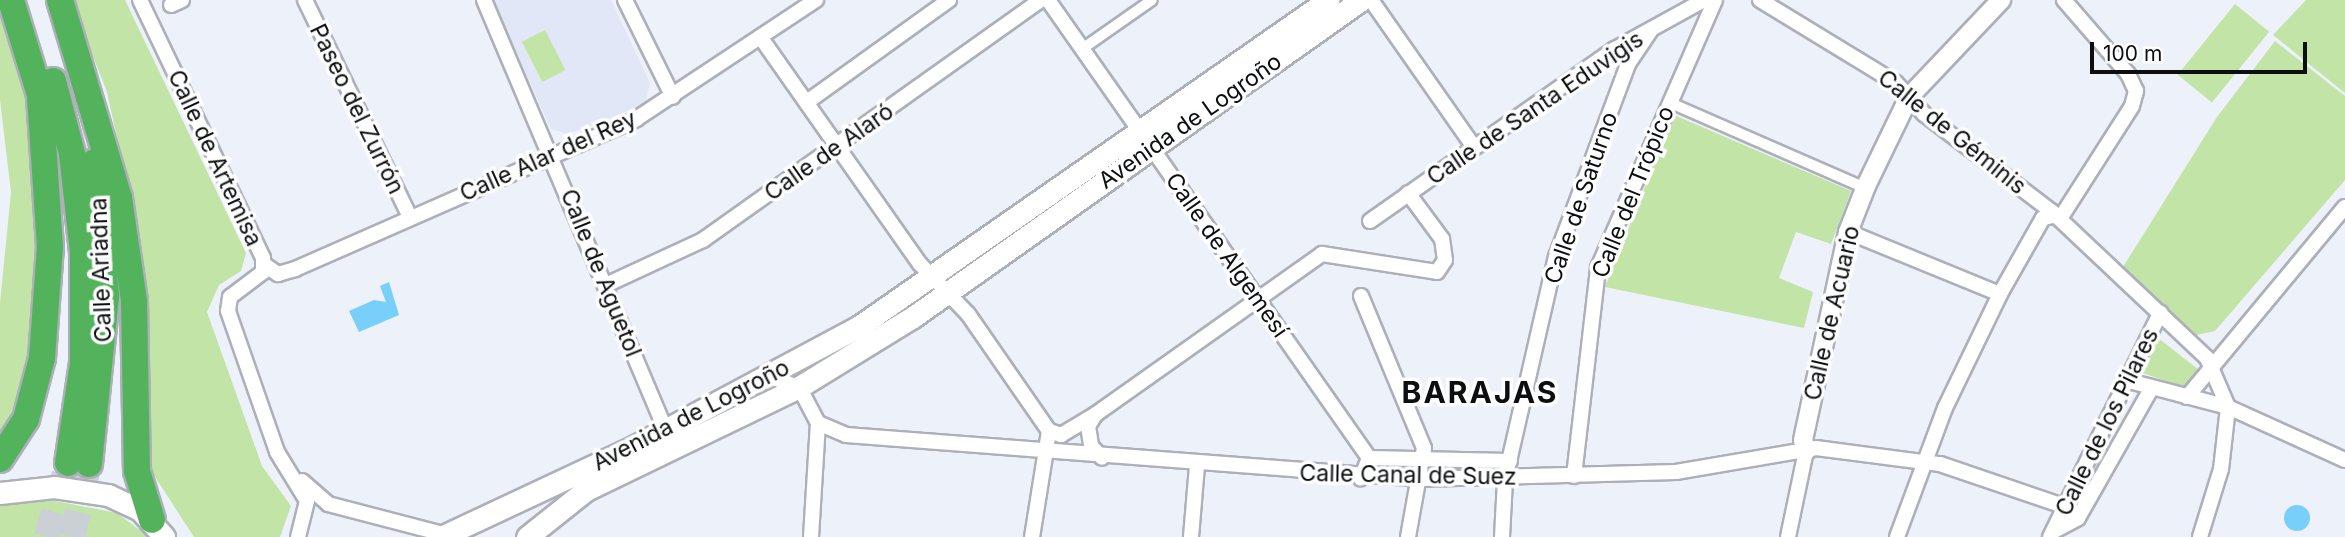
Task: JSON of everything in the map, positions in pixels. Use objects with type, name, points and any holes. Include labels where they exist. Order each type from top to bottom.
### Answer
[{"type":"highway","points":[[0,459],[26,419],[42,358],[50,247],[40,95],[11,0]]},
{"type":"highway","name":"Calle Ariadna","points":[[25,0],[57,96],[78,196],[83,363],[79,463],[106,296],[100,197],[77,91],[46,0]]},
{"type":"highway","points":[[60,0],[119,198],[134,301],[137,471],[158,529]]},
{"type":"main road","name":"Avenida de Logroño","points":[[526,537],[586,491],[799,387],[1147,138],[1328,0]]},
{"type":"main road","name":"Avenida de Logroño","points":[[1147,138],[1360,0]]},
{"type":"main road","name":"Avenida de Logroño","points":[[444,536],[475,531],[518,502],[666,430],[943,285]]},
{"type":"main road","points":[[0,494],[54,487],[91,491],[127,503],[158,529]]},
{"type":"main road","points":[[518,502],[526,537]]},
{"type":"street","name":"Calle de Artemisa","points":[[140,0],[265,265],[230,297],[228,311],[283,464],[307,501],[298,537]]},
{"type":"street","name":"Paseo del Zurrón","points":[[305,0],[410,217]]},
{"type":"street","name":"Calle de Aguetol","points":[[484,0],[553,155],[666,430]]},
{"type":"street","points":[[625,0],[673,97]]},
{"type":"street","name":"Calle Alar del Rey","points":[[265,265],[278,274],[295,269],[553,155],[673,97],[816,0]]},
{"type":"street","points":[[807,102],[949,0]]},
{"type":"street","name":"Calle de Alaró","points":[[606,285],[703,240],[838,147],[1041,0]]},
{"type":"street","name":"Calle de Algemesí","points":[[1048,0],[1369,458]]},
{"type":"street","points":[[1082,49],[1152,0]]},
{"type":"street","points":[[1371,0],[1474,147]]},
{"type":"street","name":"Calle de Santa Eduvigis","points":[[1370,221],[1474,147],[1650,31],[1704,0]]},
{"type":"street","name":"Calle del Trópico","points":[[1574,476],[1598,268],[1715,0]]},
{"type":"street","name":"Calle de Géminis","points":[[1760,0],[1896,83],[1909,97],[2052,212],[2160,313],[2214,370]]},
{"type":"street","name":"Calle de Acuario","points":[[1788,537],[1806,451],[1803,440],[1848,232],[1909,97],[2001,0]]},
{"type":"street","points":[[1896,537],[1922,461],[2000,294],[2052,212],[2063,214],[2136,91],[2064,0]]},
{"type":"street","name":"Calle de Saturno","points":[[1502,537],[1505,479],[1556,257],[1628,64],[1650,31]]},
{"type":"street","points":[[761,38],[838,147],[1049,431],[1061,435],[1096,414],[1322,254],[1437,272],[1445,260],[1442,239],[1408,194]]},
{"type":"street","points":[[1673,104],[1858,185]]},
{"type":"street","points":[[2187,397],[2214,370],[2227,344],[2344,210]]},
{"type":"street","points":[[1848,232],[2000,294]]},
{"type":"street","points":[[1361,296],[1426,458],[1408,537]]},
{"type":"street","name":"Calle de los Pilares","points":[[2055,535],[2160,313]]},
{"type":"street","points":[[2200,537],[2221,469],[2228,407],[2214,370]]},
{"type":"street","points":[[768,376],[799,387],[818,424],[811,537]]},
{"type":"street","points":[[2129,381],[2228,407],[2345,460]]},
{"type":"street","name":"Calle de los Pilares","points":[[2055,535],[2078,518],[2152,387]]},
{"type":"street","points":[[1096,414],[1088,426],[1091,446],[1102,458]]},
{"type":"street","name":"Calle Canal de Suez","points":[[818,424],[846,435],[1045,454],[1361,478],[1505,479],[1676,472],[1806,451],[1922,461],[2066,507]]},
{"type":"street","points":[[1031,537],[1049,431]]},
{"type":"street","points":[[1361,478],[1369,458],[1510,461]]},
{"type":"street","name":"Calle de Artemisa","points":[[283,464],[321,501],[444,536]]},
{"type":"street","points":[[1191,537],[1197,465]]},
{"type":"shaded area","points":[[493,0],[611,0],[650,83],[645,105],[568,134],[551,129]]},
{"type":"green space","points":[[0,0],[36,132],[41,200],[29,369],[0,440],[0,303],[11,192],[0,100]]},
{"type":"green space","points":[[71,0],[125,0],[246,253],[241,271],[219,285],[207,312],[262,466],[291,506],[280,537],[194,537],[150,469],[126,179],[107,92]]},
{"type":"green space","points":[[2306,0],[2345,0],[2345,93],[2273,35]]},
{"type":"green space","points":[[2235,4],[2269,32],[2212,102],[2178,75]]},
{"type":"green space","points":[[545,30],[565,70],[542,82],[522,42]]},
{"type":"green space","points":[[2275,41],[2345,96],[2345,180],[2215,331],[2196,335],[2123,267],[2217,117]]},
{"type":"green space","points":[[1674,115],[1851,191],[1831,244],[1796,232],[1779,278],[1813,292],[1804,328],[1605,287]]},
{"type":"green space","points":[[2158,338],[2199,370],[2188,389],[2143,373]]},
{"type":"green space","points":[[50,500],[117,513],[149,537],[0,537],[0,506]]},
{"type":"water","points":[[389,282],[399,315],[359,332],[349,311],[374,300],[386,302],[380,286]]},
{"type":"water","points":[[2297,505],[2306,509],[2310,518],[2306,527],[2297,531],[2288,527],[2284,518],[2288,509]]},
{"type":"tunnel","points":[[47,537],[68,463]]},
{"type":"tunnel","points":[[72,537],[89,464]]},
{"type":"district","name":"BARAJAS","points":[[1480,392]]}]
